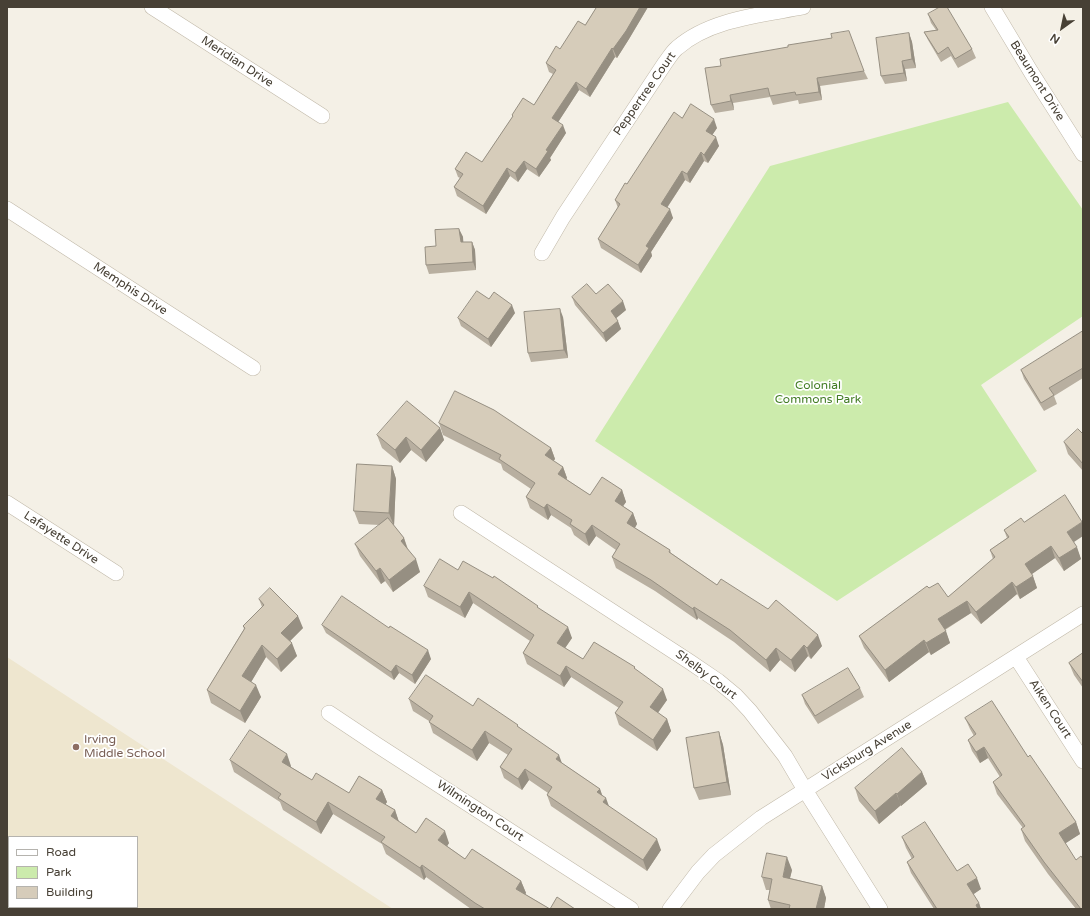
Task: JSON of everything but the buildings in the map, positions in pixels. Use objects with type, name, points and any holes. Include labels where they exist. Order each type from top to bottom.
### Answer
[{"type":"street","name":"Meridian Drive","points":[[152,7],[322,116]]},
{"type":"street","name":"Peppertree Court","points":[[542,253],[563,217],[665,63],[676,49],[700,32],[716,26],[803,7]]},
{"type":"street","name":"Beaumont Drive","points":[[992,7],[1083,154]]},
{"type":"street","name":"Memphis Drive","points":[[7,210],[253,368]]},
{"type":"street","name":"Lafayette Drive","points":[[7,503],[116,574]]},
{"type":"street","name":"Shelby Court","points":[[461,513],[718,681],[736,696],[750,711],[785,756],[880,909]]},
{"type":"street","name":"Vicksburg Avenue","points":[[670,909],[698,872],[714,855],[761,818],[1083,614]]},
{"type":"street","name":"Aiken Court","points":[[1016,657],[1083,761]]},
{"type":"street","name":"Wilmington Court","points":[[329,713],[631,909]]},
{"type":"shaded area","name":"Irving Middle School","points":[[7,657],[393,909],[7,909]]},
{"type":"green space","name":"Colonial Commons Park","points":[[1008,102],[1083,210],[1083,316],[981,385],[1037,471],[837,601],[595,441],[770,166]]},
{"type":"place","name":"Irving Middle School","points":[[76,747]]}]
